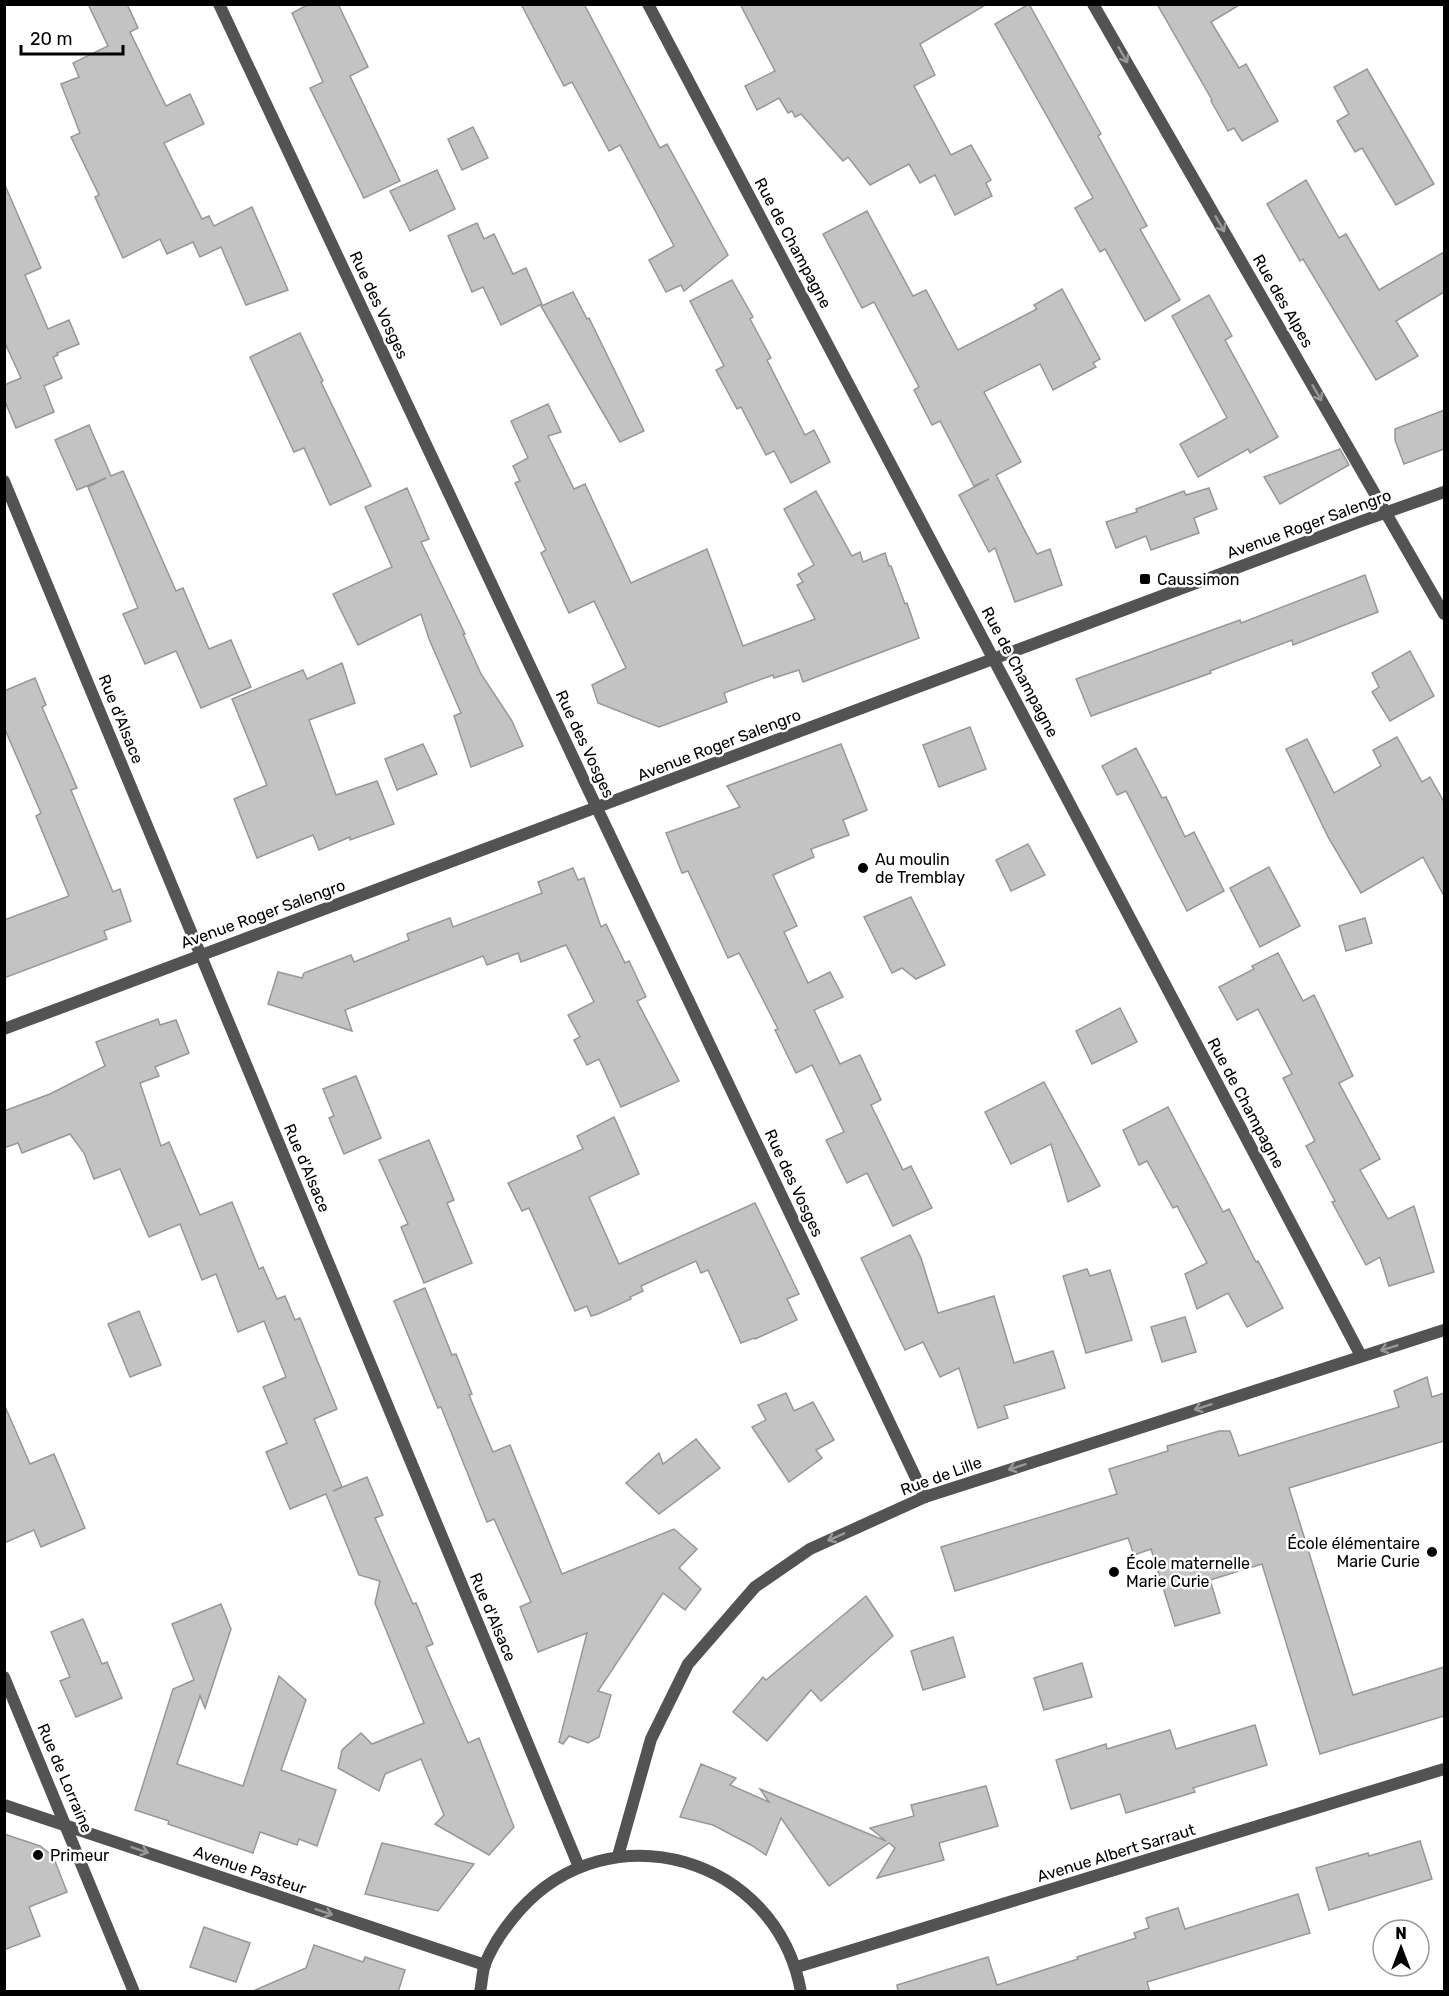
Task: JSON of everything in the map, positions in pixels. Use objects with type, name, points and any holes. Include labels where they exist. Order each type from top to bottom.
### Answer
[{"type":"street","name":"Rue des Vosges","points":[[219,4],[597,808],[925,1497]]},
{"type":"street","name":"Rue de Champagne","points":[[648,4],[1361,1356]]},
{"type":"street","name":"Rue des Alpes","points":[[1093,4],[1444,614]]},
{"type":"street","name":"Rue d'Alsace","points":[[4,481],[579,1867]]},
{"type":"street","name":"Avenue Roger Salengro","points":[[4,1029],[1444,492]]},
{"type":"street","name":"Rue de Lille","points":[[618,1857],[651,1739],[688,1664],[755,1587],[810,1549],[925,1497],[1444,1330]]},
{"type":"street","name":"Rue de Lorraine","points":[[4,1677],[134,1992]]},
{"type":"street","name":"Avenue Albert Sarraut","points":[[796,1967],[1444,1769]]},
{"type":"street","name":"Avenue Pasteur","points":[[4,1805],[485,1965]]},
{"type":"street","points":[[480,1992],[485,1965],[502,1931],[535,1893],[579,1867],[618,1857],[664,1857],[707,1869],[746,1893],[776,1927],[796,1967],[801,1992]]},
{"type":"building","points":[[88,4],[127,4],[138,28],[130,32],[166,106],[190,94],[204,124],[164,143],[202,219],[209,216],[214,226],[252,207],[288,290],[246,305],[221,247],[200,257],[193,242],[167,254],[160,239],[123,258],[95,197],[99,195],[71,137],[80,133],[61,84],[79,77],[73,63],[108,46]]},
{"type":"building","points":[[309,4],[338,4],[368,67],[350,76],[400,181],[364,198],[310,88],[323,82],[292,13]]},
{"type":"building","points":[[521,4],[584,4],[660,148],[667,144],[728,255],[684,291],[681,285],[666,292],[649,260],[674,246],[620,145],[609,151],[572,82],[564,86]]},
{"type":"building","points":[[740,4],[987,4],[920,44],[935,75],[914,86],[951,155],[971,145],[991,180],[986,183],[992,196],[955,215],[935,175],[920,183],[909,164],[870,185],[848,157],[843,161],[801,114],[795,117],[792,111],[788,113],[779,98],[757,110],[745,86],[775,71]]},
{"type":"building","points":[[1029,4],[1101,134],[1098,136],[1147,226],[1140,229],[1180,300],[1145,321],[1105,249],[1100,252],[1075,208],[1093,198],[995,24]]},
{"type":"building","points":[[1157,4],[1241,4],[1211,22],[1239,68],[1246,64],[1278,121],[1242,141],[1234,128],[1228,131]]},
{"type":"building","points":[[1367,69],[1434,184],[1396,205],[1362,148],[1355,152],[1337,121],[1349,114],[1334,87]]},
{"type":"building","points":[[473,127],[488,158],[462,170],[448,139]]},
{"type":"building","points":[[437,170],[455,209],[410,231],[390,191]]},
{"type":"building","points":[[1306,180],[1339,238],[1346,234],[1379,290],[1444,252],[1444,292],[1396,321],[1418,356],[1376,380],[1303,259],[1300,261],[1267,204]]},
{"type":"building","points":[[4,183],[41,268],[25,275],[48,329],[69,320],[79,344],[53,357],[62,378],[44,386],[54,412],[16,428],[4,399],[4,385],[21,378],[4,341]]},
{"type":"building","points":[[867,211],[913,296],[926,290],[958,350],[1037,309],[1034,305],[1062,289],[1100,359],[1093,363],[1096,367],[1053,390],[1040,364],[984,392],[1021,462],[996,475],[1037,554],[1050,549],[1062,585],[1015,602],[995,548],[989,552],[959,495],[989,479],[974,486],[940,421],[932,425],[914,390],[919,387],[874,302],[862,308],[823,234]]},
{"type":"building","points":[[477,223],[484,239],[494,234],[513,274],[526,268],[542,304],[501,325],[483,287],[472,292],[448,236]]},
{"type":"building","points":[[732,280],[753,317],[750,319],[771,358],[767,360],[805,435],[814,430],[830,462],[791,483],[774,451],[766,455],[741,407],[737,409],[716,370],[724,366],[690,301]]},
{"type":"building","points":[[573,292],[587,319],[589,318],[644,431],[620,442],[541,306]]},
{"type":"building","points":[[1209,295],[1232,336],[1225,340],[1278,437],[1250,453],[1248,449],[1198,477],[1180,444],[1227,418],[1172,316]]},
{"type":"building","points":[[300,333],[371,486],[330,505],[304,448],[294,452],[250,357]]},
{"type":"building","points":[[548,404],[561,432],[548,436],[574,489],[585,484],[631,583],[707,549],[743,646],[815,619],[797,585],[803,582],[798,574],[814,565],[784,509],[816,491],[852,556],[860,552],[863,562],[885,553],[905,604],[907,603],[919,638],[803,682],[799,670],[774,678],[773,675],[724,693],[727,702],[659,727],[598,703],[592,685],[626,668],[594,601],[569,613],[541,553],[546,550],[515,483],[520,481],[513,466],[528,458],[511,421]]},
{"type":"building","points":[[1444,410],[1444,449],[1404,464],[1395,440],[1395,429]]},
{"type":"building","points":[[89,425],[111,476],[123,471],[176,591],[183,588],[209,649],[231,640],[251,687],[201,708],[176,651],[145,664],[123,614],[138,608],[88,487],[106,478],[77,490],[55,440]]},
{"type":"building","points":[[1340,449],[1349,465],[1280,504],[1264,477]]},
{"type":"building","points":[[407,488],[429,539],[421,542],[465,634],[463,634],[481,674],[512,721],[523,746],[471,767],[454,716],[461,713],[429,639],[421,614],[358,645],[333,594],[392,567],[365,507]]},
{"type":"building","points":[[1209,488],[1217,509],[1194,518],[1199,533],[1151,550],[1146,536],[1116,548],[1106,522],[1137,512],[1136,509],[1184,491],[1186,495]]},
{"type":"building","points":[[1365,575],[1378,612],[1293,645],[1292,640],[1210,671],[1211,673],[1091,716],[1076,679],[1240,620],[1241,623]]},
{"type":"building","points":[[1410,651],[1434,696],[1390,721],[1372,692],[1379,687],[1372,673]]},
{"type":"building","points":[[342,663],[355,703],[309,720],[336,795],[377,781],[394,824],[350,840],[350,837],[319,850],[313,835],[257,858],[234,799],[267,785],[232,699],[303,670],[307,679]]},
{"type":"building","points":[[35,678],[46,705],[42,707],[77,788],[71,790],[113,892],[120,889],[131,921],[104,931],[107,939],[4,978],[4,920],[69,896],[36,816],[41,813],[4,727],[4,691]]},
{"type":"building","points":[[970,727],[986,769],[939,787],[923,745]]},
{"type":"building","points":[[1397,737],[1422,782],[1430,777],[1444,802],[1444,896],[1423,857],[1361,893],[1328,837],[1286,749],[1307,739],[1334,793],[1381,766],[1373,750]]},
{"type":"building","points":[[423,744],[437,774],[397,790],[385,759]]},
{"type":"building","points":[[841,744],[867,810],[843,820],[849,835],[811,849],[814,857],[773,875],[797,926],[784,932],[808,983],[830,972],[843,997],[814,1010],[840,1064],[860,1055],[881,1100],[871,1105],[903,1170],[911,1166],[932,1208],[893,1226],[867,1173],[847,1183],[826,1140],[844,1132],[812,1065],[796,1073],[775,1030],[778,1029],[739,953],[728,958],[688,871],[682,873],[666,833],[740,807],[727,786]]},
{"type":"building","points":[[1136,748],[1162,798],[1166,797],[1185,837],[1194,832],[1224,891],[1187,911],[1126,791],[1117,795],[1102,766]]},
{"type":"building","points":[[1028,844],[1045,875],[1011,891],[996,860]]},
{"type":"building","points":[[1269,867],[1300,926],[1260,947],[1230,888]]},
{"type":"building","points":[[573,868],[578,880],[584,878],[601,927],[606,924],[625,963],[629,961],[646,997],[637,1001],[679,1081],[621,1107],[599,1059],[587,1065],[574,1040],[580,1037],[568,1015],[594,1002],[566,945],[521,962],[518,953],[487,965],[483,956],[345,1010],[352,1031],[268,1004],[278,972],[302,978],[304,973],[351,955],[354,962],[409,940],[407,934],[450,918],[453,927],[542,893],[538,882]]},
{"type":"building","points":[[911,897],[945,965],[916,979],[902,968],[892,973],[864,917]]},
{"type":"building","points":[[1365,918],[1372,943],[1346,951],[1339,926]]},
{"type":"building","points":[[1278,953],[1303,1001],[1314,995],[1353,1076],[1339,1083],[1380,1159],[1360,1170],[1388,1219],[1414,1206],[1434,1272],[1389,1286],[1380,1257],[1366,1265],[1332,1202],[1335,1201],[1306,1146],[1315,1141],[1283,1078],[1292,1074],[1258,1009],[1237,1020],[1219,987],[1254,969],[1252,966]]},
{"type":"building","points":[[1120,1008],[1137,1042],[1092,1064],[1076,1031]]},
{"type":"building","points":[[158,1019],[160,1025],[176,1020],[189,1053],[155,1067],[159,1076],[140,1083],[161,1146],[169,1142],[200,1215],[232,1202],[259,1269],[263,1267],[277,1299],[285,1296],[295,1320],[300,1318],[337,1409],[314,1419],[342,1487],[333,1491],[367,1477],[383,1515],[375,1518],[433,1644],[426,1647],[468,1743],[479,1738],[514,1827],[489,1855],[435,1824],[444,1815],[421,1759],[385,1774],[379,1791],[338,1768],[342,1750],[361,1733],[372,1744],[424,1723],[375,1603],[380,1581],[359,1575],[326,1494],[290,1509],[266,1452],[287,1443],[263,1387],[286,1377],[264,1321],[238,1332],[216,1274],[202,1280],[180,1224],[149,1237],[120,1169],[94,1179],[84,1153],[70,1134],[22,1153],[18,1143],[4,1148],[4,1111],[50,1094],[105,1066],[96,1042]]},
{"type":"building","points":[[356,1076],[381,1138],[344,1154],[329,1118],[334,1116],[323,1089]]},
{"type":"building","points":[[1044,1082],[1100,1186],[1068,1202],[1051,1144],[1011,1164],[985,1112]]},
{"type":"building","points":[[1168,1107],[1223,1212],[1229,1209],[1283,1308],[1247,1327],[1228,1293],[1197,1309],[1185,1274],[1207,1263],[1177,1206],[1173,1208],[1147,1161],[1139,1165],[1123,1130]]},
{"type":"building","points":[[614,1117],[639,1174],[589,1197],[619,1264],[755,1203],[799,1294],[787,1299],[797,1320],[741,1343],[708,1270],[701,1273],[696,1261],[641,1286],[643,1291],[630,1297],[631,1299],[598,1314],[591,1316],[587,1306],[575,1311],[529,1208],[522,1211],[508,1183],[583,1149],[577,1136]]},
{"type":"building","points":[[429,1140],[454,1200],[447,1203],[472,1263],[424,1283],[401,1227],[408,1224],[379,1160]]},
{"type":"building","points":[[910,1235],[921,1258],[938,1313],[994,1296],[1014,1363],[1053,1351],[1065,1388],[1004,1406],[1008,1418],[978,1428],[959,1368],[940,1377],[923,1342],[905,1350],[861,1258]]},
{"type":"building","points":[[1087,1269],[1090,1276],[1110,1270],[1132,1340],[1086,1353],[1063,1276]]},
{"type":"building","points":[[425,1288],[452,1355],[456,1354],[472,1394],[469,1395],[493,1452],[510,1445],[562,1574],[674,1529],[697,1549],[679,1568],[701,1589],[685,1610],[663,1593],[598,1691],[611,1695],[599,1737],[588,1743],[569,1736],[563,1744],[559,1742],[587,1633],[538,1652],[520,1607],[531,1602],[494,1519],[487,1522],[441,1407],[438,1408],[394,1301]]},
{"type":"building","points":[[139,1311],[161,1365],[130,1377],[108,1324]]},
{"type":"building","points":[[1185,1317],[1196,1352],[1162,1362],[1151,1327]]},
{"type":"building","points":[[1427,1377],[1432,1397],[1444,1393],[1444,1441],[1289,1488],[1353,1695],[1444,1667],[1444,1716],[1320,1754],[1262,1564],[1210,1580],[1220,1613],[1175,1626],[1151,1549],[1134,1555],[1128,1538],[955,1591],[941,1547],[1117,1494],[1109,1469],[1168,1451],[1167,1446],[1219,1431],[1230,1431],[1239,1456],[1399,1407],[1394,1391]]},
{"type":"building","points":[[786,1393],[794,1411],[813,1402],[834,1440],[816,1450],[822,1458],[789,1482],[752,1427],[766,1420],[758,1405]]},
{"type":"building","points":[[4,1404],[30,1464],[54,1454],[85,1528],[41,1547],[34,1530],[4,1543]]},
{"type":"building","points":[[696,1439],[720,1468],[659,1514],[626,1483],[659,1453],[663,1464]]},
{"type":"building","points":[[866,1596],[893,1636],[821,1701],[811,1690],[767,1741],[733,1712],[763,1677],[766,1680]]},
{"type":"building","points":[[221,1604],[231,1629],[205,1708],[200,1696],[177,1764],[243,1786],[279,1676],[306,1700],[281,1770],[336,1790],[317,1846],[299,1839],[297,1845],[260,1832],[253,1853],[168,1824],[169,1821],[135,1810],[173,1689],[194,1680],[172,1624]]},
{"type":"building","points":[[83,1619],[102,1664],[107,1662],[122,1698],[76,1717],[60,1681],[70,1677],[51,1632]]},
{"type":"building","points":[[953,1637],[965,1677],[923,1690],[911,1651]]},
{"type":"building","points":[[1082,1663],[1092,1697],[1044,1710],[1034,1678]]},
{"type":"building","points":[[1255,1725],[1267,1765],[1193,1788],[1195,1792],[1126,1813],[1120,1794],[1071,1809],[1056,1760],[1106,1744],[1107,1749],[1170,1730],[1176,1749]]},
{"type":"building","points":[[701,1764],[736,1778],[730,1785],[769,1802],[760,1789],[886,1841],[870,1828],[914,1816],[911,1805],[986,1786],[998,1826],[939,1843],[944,1860],[877,1878],[895,1848],[889,1843],[829,1886],[781,1818],[766,1855],[713,1825],[680,1817]]},
{"type":"building","points":[[4,1834],[40,1846],[53,1856],[67,1892],[29,1907],[40,1936],[4,1950]]},
{"type":"building","points":[[1420,1841],[1432,1879],[1329,1910],[1316,1868]]},
{"type":"building","points":[[382,1843],[474,1864],[438,1911],[365,1894]]},
{"type":"building","points":[[1298,1894],[1310,1933],[1147,1982],[1150,1992],[898,1992],[897,1985],[988,1957],[997,1985],[1136,1938],[1134,1933],[1149,1928],[1146,1918],[1178,1908],[1185,1929]]},
{"type":"building","points":[[204,1927],[250,1943],[236,1982],[190,1967]]},
{"type":"building","points":[[314,1945],[363,1962],[365,1957],[405,1970],[398,1992],[251,1992],[306,1968]]},
{"type":"place","name":"Caussimon","points":[[1145,579]]},
{"type":"place","name":"Au moulin de Tremblay","points":[[863,868]]},
{"type":"place","name":"École élémentaire Marie Curie","points":[[1432,1552]]},
{"type":"place","name":"École maternelle Marie Curie","points":[[1114,1572]]},
{"type":"place","name":"Primeur","points":[[38,1855]]}]
